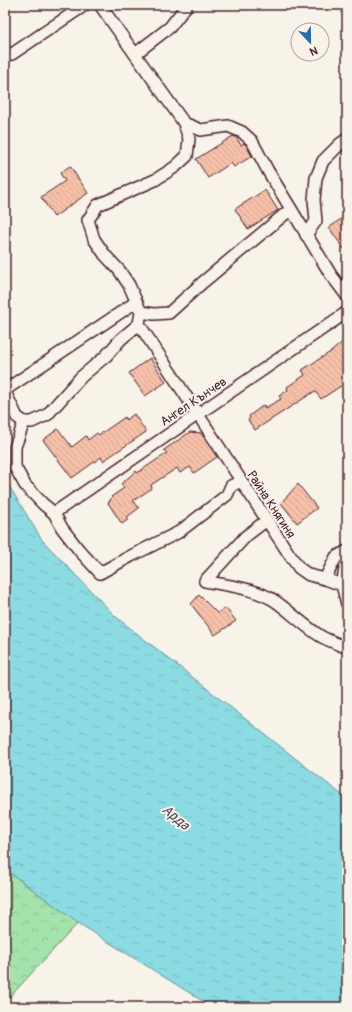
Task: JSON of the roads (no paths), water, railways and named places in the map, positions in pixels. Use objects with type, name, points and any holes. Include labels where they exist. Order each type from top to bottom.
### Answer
[{"type":"street","points":[[5,55],[12,54],[85,5]]},
{"type":"street","points":[[100,5],[184,123],[189,138],[186,156],[174,167],[155,180],[98,204],[88,220],[94,239],[129,285],[141,312],[139,324],[121,339],[106,356],[81,377],[47,415],[32,422],[24,422],[18,417],[5,391],[136,302]]},
{"type":"street","points":[[135,54],[170,27],[187,5]]},
{"type":"street","points":[[184,123],[201,130],[228,126],[242,132],[252,141],[306,235],[331,275],[347,296]]},
{"type":"street","points":[[306,235],[316,220],[314,200],[316,178],[323,161],[347,139]]},
{"type":"street","points":[[141,312],[154,314],[169,312],[291,210]]},
{"type":"street","name":"Ангел Кънчев","points":[[54,513],[347,312]]},
{"type":"street","name":"Райна Княгиня","points":[[139,324],[240,481],[299,568],[309,575],[325,578],[345,588]]},
{"type":"street","points":[[24,422],[15,447],[15,467],[25,485],[54,513],[62,528],[79,550],[100,573],[179,532],[227,495],[231,486],[240,481]]},
{"type":"street","points":[[267,520],[246,536],[204,581],[246,589],[262,594],[275,601],[295,618],[322,637],[347,648]]},
{"type":"street","points":[[325,578],[336,557],[347,551]]},
{"type":"street","points":[[347,558],[345,588],[347,604]]},
{"type":"water","name":"Арда","points":[[5,479],[42,540],[116,617],[347,799],[347,1007],[212,1007],[78,923],[5,869]]}]
